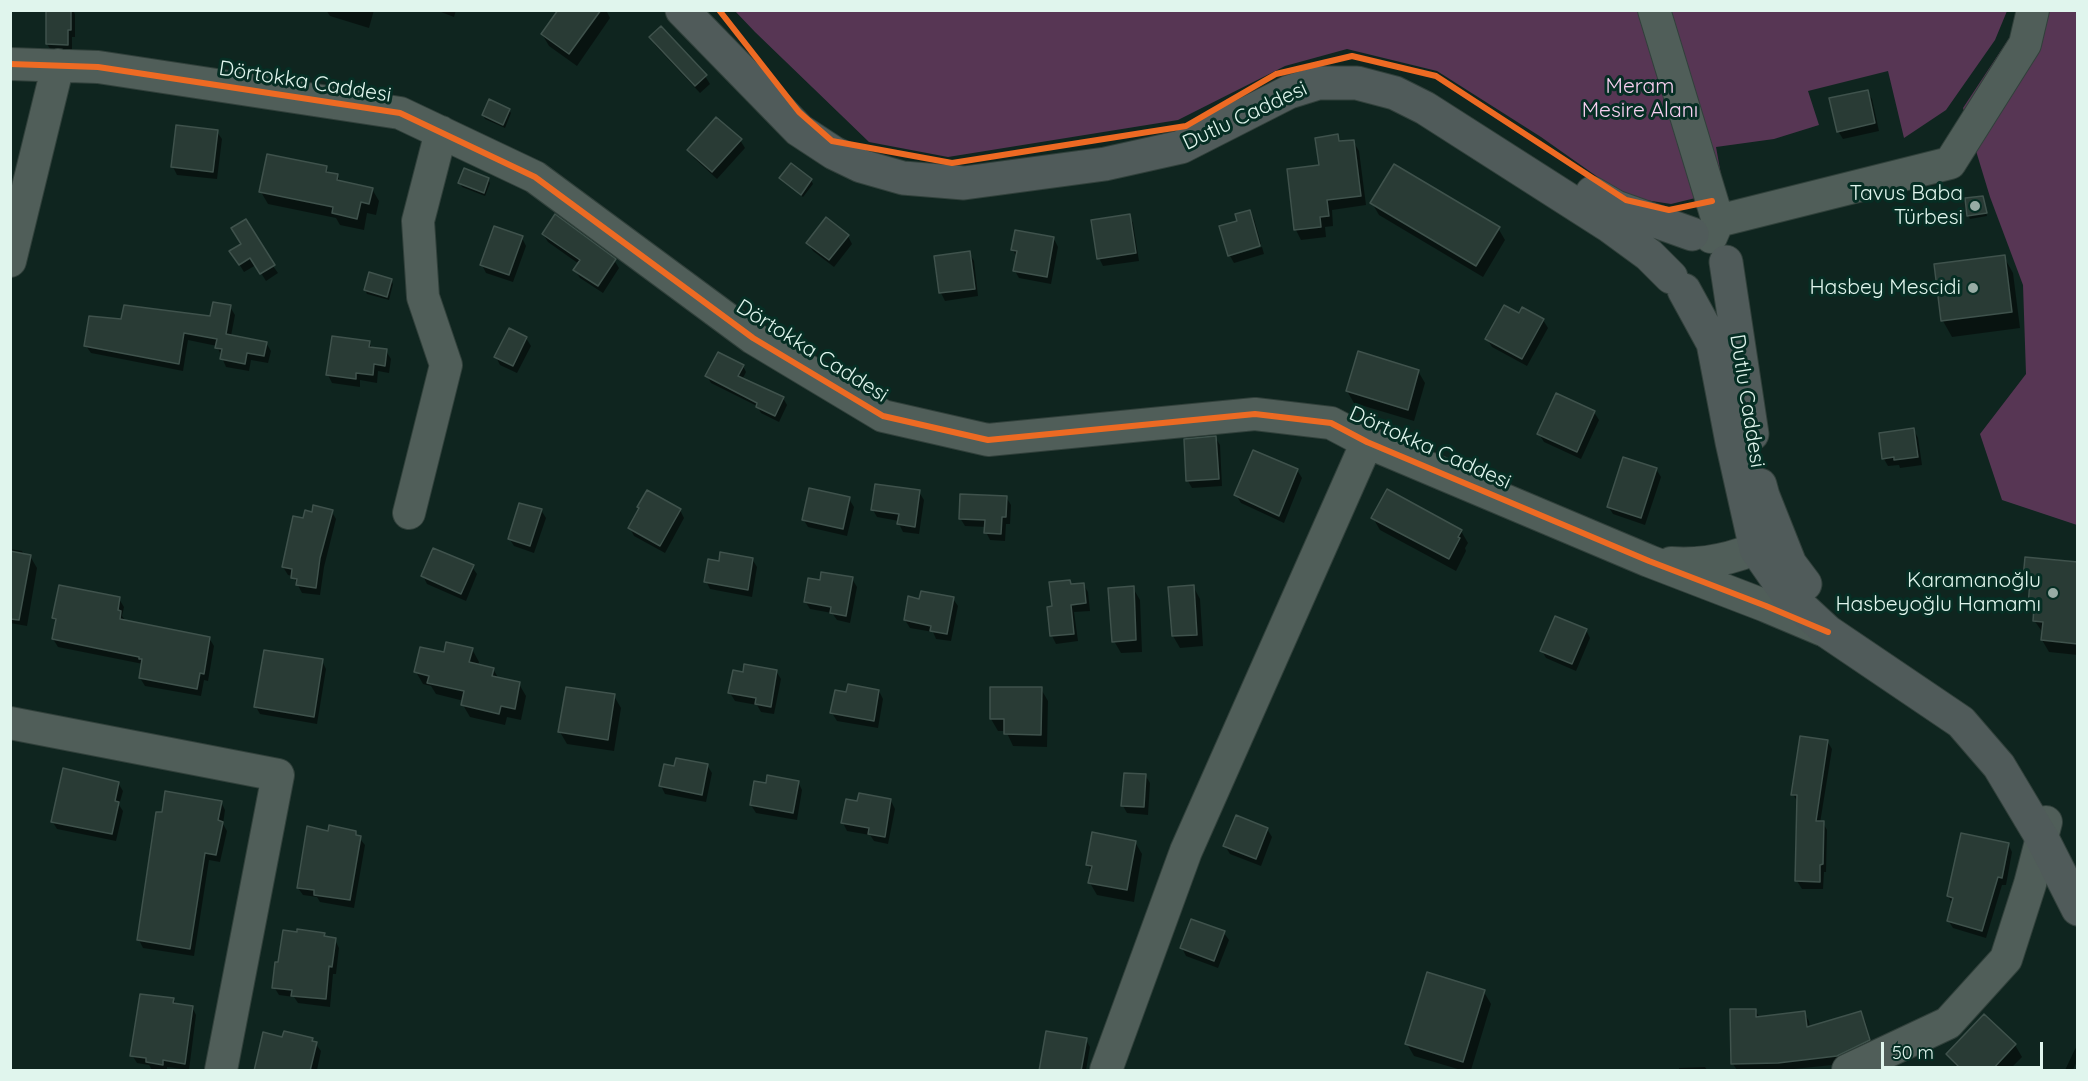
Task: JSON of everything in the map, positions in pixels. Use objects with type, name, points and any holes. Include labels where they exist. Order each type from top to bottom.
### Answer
[{"type":"main road","name":"Dutlu Caddesi","points":[[682,10],[799,129],[834,153],[861,166],[913,179],[964,183],[1105,164],[1181,147],[1289,92],[1318,83],[1357,83],[1395,93],[1425,108],[1608,225],[1649,255],[1678,283],[1713,343],[1732,442],[1768,544]]},
{"type":"main road","name":"Dutlu Caddesi","points":[[702,10],[811,131],[862,162],[917,175],[1105,155],[1205,128],[1282,80],[1344,71],[1412,87],[1616,207],[1712,239],[1763,496],[1768,544]]},
{"type":"main road","points":[[1683,237],[1712,239],[1725,273],[1720,281],[1703,292],[1678,283],[1668,268],[1667,259],[1676,242],[1683,237]]},
{"type":"main road","points":[[1768,544],[1788,595],[1828,632],[1961,722],[1999,766],[2078,873]]},
{"type":"main road","points":[[1768,544],[1790,564],[1802,581],[1831,610],[1967,708],[1997,740],[2025,781],[2078,909]]},
{"type":"street","points":[[1654,10],[1712,239],[1950,163],[2025,44],[2033,10]]},
{"type":"street","name":"Dörtokka Caddesi","points":[[10,64],[98,67],[400,113],[535,177],[753,338],[883,416],[988,440],[1255,414],[1331,423],[1367,442],[1649,561],[1828,632]]},
{"type":"street","points":[[10,261],[58,65]]},
{"type":"street","points":[[409,513],[446,364],[423,297],[418,221],[441,132]]},
{"type":"street","points":[[1106,1071],[1186,851],[1367,442]]},
{"type":"street","name":"Dörtokka Caddesi","points":[[1649,561],[1680,564],[1708,562],[1768,544]]},
{"type":"street","points":[[10,723],[278,775],[221,1071]]},
{"type":"street","points":[[1848,1071],[1947,1023],[2006,959],[2045,828]]},
{"type":"green space","name":"Meram Mesire Alanı","points":[[735,11],[2007,11],[1995,40],[1946,110],[1904,138],[1888,71],[1808,91],[1819,125],[1774,139],[1716,147],[1724,191],[1671,204],[1626,197],[1541,137],[1437,71],[1347,49],[1285,66],[1178,120],[948,157],[869,142]]},
{"type":"green space","points":[[2027,11],[2077,11],[2077,525],[2002,500],[1980,434],[2026,374],[2023,285],[1990,197],[1963,108]]},
{"type":"building","points":[[46,10],[71,10],[68,45],[46,44]]},
{"type":"building","points":[[558,10],[601,10],[569,54],[541,34]]},
{"type":"building","points":[[661,26],[707,75],[695,86],[649,37]]},
{"type":"building","points":[[1868,90],[1875,123],[1837,132],[1829,98]]},
{"type":"building","points":[[489,99],[510,109],[503,125],[482,115]]},
{"type":"building","points":[[716,117],[742,139],[712,172],[687,150]]},
{"type":"building","points":[[176,125],[218,130],[213,172],[171,167]]},
{"type":"building","points":[[1338,134],[1339,141],[1354,140],[1361,196],[1327,200],[1329,216],[1320,217],[1321,227],[1294,230],[1287,169],[1319,165],[1315,138]]},
{"type":"building","points":[[267,154],[327,166],[326,172],[338,174],[337,180],[373,188],[369,204],[361,202],[357,219],[332,213],[333,207],[259,192]]},
{"type":"building","points":[[791,163],[812,179],[801,195],[779,178]]},
{"type":"building","points":[[1394,164],[1500,227],[1476,266],[1370,203]]},
{"type":"building","points":[[464,168],[489,178],[484,193],[458,183]]},
{"type":"building","name":"Tavus Baba Türbesi","points":[[1983,196],[1987,213],[1967,216],[1965,198]]},
{"type":"building","points":[[1250,210],[1260,246],[1228,256],[1219,226],[1237,221],[1235,214]]},
{"type":"building","points":[[555,214],[616,259],[598,286],[573,270],[580,260],[542,234]]},
{"type":"building","points":[[1130,214],[1136,253],[1097,259],[1091,220]]},
{"type":"building","points":[[826,217],[849,235],[829,260],[806,243]]},
{"type":"building","points":[[246,219],[275,265],[260,274],[250,258],[239,265],[229,251],[241,244],[231,228]]},
{"type":"building","points":[[494,226],[523,236],[509,275],[480,265]]},
{"type":"building","points":[[1015,230],[1054,237],[1047,277],[1013,271],[1017,251],[1011,250]]},
{"type":"building","points":[[970,251],[975,289],[939,293],[934,256]]},
{"type":"building","name":"Hasbey Mescidi","points":[[2005,255],[2012,312],[1941,321],[1934,264]]},
{"type":"building","points":[[369,272],[392,279],[387,297],[364,290]]},
{"type":"building","points":[[213,302],[231,305],[226,334],[267,342],[264,356],[247,353],[245,364],[220,359],[222,349],[215,348],[217,339],[184,333],[179,364],[84,346],[89,316],[121,319],[124,305],[210,316]]},
{"type":"building","points":[[1504,305],[1519,313],[1522,307],[1544,319],[1522,359],[1485,339]]},
{"type":"building","points":[[509,328],[527,337],[513,366],[494,357]]},
{"type":"building","points":[[332,336],[370,341],[369,347],[387,349],[385,366],[374,364],[373,375],[356,373],[356,379],[326,375]]},
{"type":"building","points":[[1358,351],[1419,370],[1408,410],[1346,391]]},
{"type":"building","points":[[718,352],[744,365],[738,376],[784,397],[775,416],[756,407],[757,403],[705,376]]},
{"type":"building","points":[[1556,393],[1595,411],[1577,452],[1537,434]]},
{"type":"building","points":[[1914,428],[1918,457],[1882,459],[1879,433]]},
{"type":"building","points":[[1216,436],[1219,479],[1186,481],[1184,439]]},
{"type":"building","points":[[1253,450],[1298,469],[1279,516],[1234,495]]},
{"type":"building","points":[[1623,457],[1657,468],[1641,518],[1607,507]]},
{"type":"building","points":[[875,484],[920,490],[915,527],[897,524],[899,514],[871,510]]},
{"type":"building","points":[[809,488],[850,497],[843,529],[802,520]]},
{"type":"building","points":[[1387,489],[1462,530],[1449,559],[1371,518]]},
{"type":"building","points":[[647,490],[681,509],[660,546],[628,528]]},
{"type":"building","points":[[960,494],[1007,496],[1006,517],[1002,517],[1001,534],[984,533],[985,520],[959,519]]},
{"type":"building","points":[[519,503],[542,509],[530,546],[508,539]]},
{"type":"building","points":[[313,505],[333,510],[320,558],[316,588],[296,585],[297,579],[291,578],[292,569],[282,567],[293,516],[303,518],[305,510],[312,512]]},
{"type":"building","points":[[433,548],[474,565],[461,594],[421,576]]},
{"type":"building","points":[[10,551],[31,555],[19,620],[10,619]]},
{"type":"building","points":[[720,552],[753,558],[748,590],[704,582],[708,559],[719,561]]},
{"type":"building","name":"Karamanoğlu Hasbeyoğlu Hamamı","points":[[2025,557],[2078,562],[2078,644],[2041,640],[2043,622],[2033,621],[2034,607],[2028,607],[2030,580],[2023,579]]},
{"type":"building","points":[[821,572],[853,577],[846,616],[830,613],[831,607],[804,602],[808,578],[820,580]]},
{"type":"building","points":[[1070,580],[1071,584],[1084,583],[1086,603],[1071,605],[1074,634],[1050,636],[1047,607],[1052,606],[1049,582]]},
{"type":"building","points":[[59,585],[120,597],[118,610],[121,611],[120,619],[210,637],[204,674],[200,673],[197,689],[139,678],[142,659],[139,657],[52,639],[56,619],[52,618]]},
{"type":"building","points":[[1194,585],[1197,635],[1172,636],[1168,587]]},
{"type":"building","points":[[1134,586],[1136,640],[1112,642],[1108,588]]},
{"type":"building","points":[[921,591],[954,597],[947,634],[930,631],[931,626],[904,620],[908,596],[919,599]]},
{"type":"building","points":[[1555,616],[1587,629],[1572,664],[1540,651]]},
{"type":"building","points":[[446,642],[473,648],[469,662],[494,668],[492,676],[520,682],[515,709],[501,706],[499,714],[461,705],[464,691],[427,683],[429,676],[414,672],[420,647],[444,652]]},
{"type":"building","points":[[264,650],[323,659],[314,717],[254,707]]},
{"type":"building","points":[[744,664],[777,670],[771,707],[755,704],[756,698],[728,693],[733,670],[743,672]]},
{"type":"building","points":[[848,684],[879,690],[874,721],[830,713],[835,690],[846,692]]},
{"type":"building","points":[[566,687],[615,694],[608,740],[558,732]]},
{"type":"building","points":[[990,687],[1042,687],[1041,735],[1004,734],[1004,719],[990,719]]},
{"type":"building","points":[[1800,736],[1828,740],[1816,821],[1824,821],[1823,864],[1820,865],[1820,882],[1795,881],[1797,795],[1791,795]]},
{"type":"building","points":[[676,758],[708,764],[702,795],[659,786],[664,764],[674,766]]},
{"type":"building","points":[[63,768],[119,782],[115,801],[119,802],[112,834],[51,822]]},
{"type":"building","points":[[1124,773],[1146,774],[1144,807],[1121,806]]},
{"type":"building","points":[[767,775],[799,781],[793,813],[750,805],[754,781],[766,783]]},
{"type":"building","points":[[165,791],[222,801],[218,820],[223,822],[216,855],[205,853],[190,949],[137,940],[156,812],[162,812]]},
{"type":"building","points":[[859,793],[891,799],[885,837],[868,834],[869,828],[841,823],[846,799],[857,801]]},
{"type":"building","points":[[1236,815],[1268,828],[1256,859],[1223,846]]},
{"type":"building","points":[[329,825],[356,831],[356,835],[361,836],[350,900],[314,895],[314,890],[297,888],[307,826],[328,831]]},
{"type":"building","points":[[1092,832],[1136,841],[1127,890],[1088,883],[1092,866],[1086,865]]},
{"type":"building","points":[[1961,833],[2009,843],[2002,878],[1998,877],[1982,931],[1947,921],[1953,898],[1947,896]]},
{"type":"building","points":[[1191,919],[1225,931],[1214,961],[1180,948]]},
{"type":"building","points":[[297,929],[325,933],[324,936],[336,938],[332,967],[329,966],[326,999],[291,996],[292,990],[272,988],[275,962],[278,962],[283,930],[297,932]]},
{"type":"building","points":[[1427,972],[1485,990],[1463,1062],[1405,1044]]},
{"type":"building","points":[[140,994],[174,998],[173,1003],[193,1006],[185,1064],[163,1060],[163,1065],[146,1062],[146,1058],[130,1056]]},
{"type":"building","points":[[1730,1009],[1756,1009],[1756,1017],[1805,1011],[1807,1027],[1861,1011],[1870,1040],[1837,1056],[1778,1063],[1731,1064]]},
{"type":"building","points":[[1984,1014],[2016,1044],[1991,1071],[1963,1071],[1946,1054]]},
{"type":"building","points":[[284,1031],[313,1038],[312,1041],[317,1042],[310,1071],[254,1071],[263,1032],[282,1037]]},
{"type":"building","points":[[1046,1031],[1087,1038],[1081,1071],[1039,1071]]},
{"type":"waterway","points":[[2069,1070],[2078,1051]]},
{"type":"cycle path","points":[[719,10],[799,112],[832,141],[952,163],[1186,126],[1276,74],[1352,56],[1436,76],[1626,200],[1669,210],[1712,201]]},
{"type":"cycle path","points":[[10,64],[98,67],[400,113],[535,177],[753,338],[883,416],[988,440],[1255,414],[1331,423],[1367,442],[1649,561],[1828,632]]},
{"type":"place","name":"Tavus Baba Türbesi","points":[[1975,206]]},
{"type":"place","name":"Hasbey Mescidi","points":[[1973,288]]},
{"type":"place","name":"Karamanoğlu Hasbeyoğlu Hamamı","points":[[2053,593]]}]
